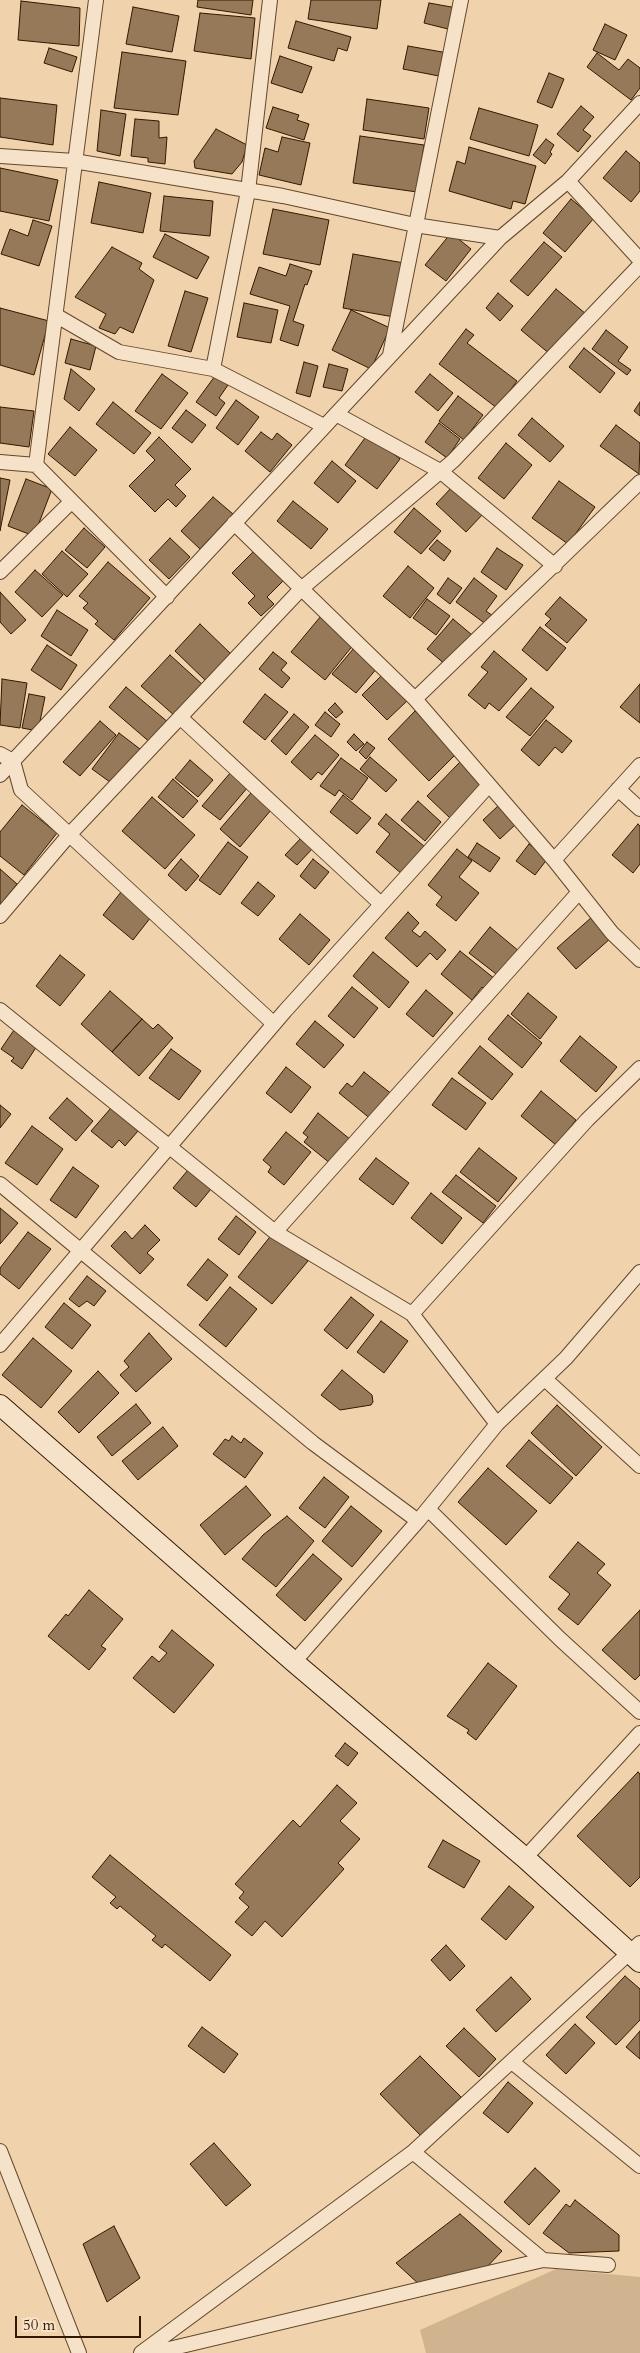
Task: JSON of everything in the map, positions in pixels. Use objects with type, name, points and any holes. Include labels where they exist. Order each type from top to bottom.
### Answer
[{"type":"street","points":[[36,465],[57,316],[74,161],[96,0]]},
{"type":"street","points":[[213,369],[248,190],[270,0]]},
{"type":"street","points":[[390,356],[461,0]]},
{"type":"street","points":[[0,775],[500,238],[568,181],[640,103]]},
{"type":"street","points":[[0,156],[74,161],[283,196],[415,225],[500,238]]},
{"type":"street","points":[[568,181],[640,260]]},
{"type":"street","points":[[0,916],[69,835],[301,589],[453,461],[640,265]]},
{"type":"street","points":[[57,316],[119,352],[213,369],[324,426]]},
{"type":"street","points":[[336,414],[440,471],[555,566]]},
{"type":"street","points":[[0,462],[36,465],[167,597]]},
{"type":"street","points":[[415,699],[640,482]]},
{"type":"street","points":[[0,572],[71,502]]},
{"type":"street","points":[[234,523],[415,699],[554,860],[612,933],[640,960]]},
{"type":"street","points":[[180,717],[381,904]]},
{"type":"street","points":[[0,754],[13,761],[21,790],[274,1024]]},
{"type":"street","points":[[554,860],[640,765]]},
{"type":"street","points":[[0,1346],[274,1024],[489,785]]},
{"type":"street","points":[[618,789],[640,809]]},
{"type":"street","points":[[275,1232],[579,892]]},
{"type":"street","points":[[0,1010],[275,1232],[412,1314],[497,1424]]},
{"type":"street","points":[[412,1314],[586,1120],[640,1068]]},
{"type":"street","points":[[0,1184],[313,1442],[418,1521]]},
{"type":"street","points":[[294,1662],[418,1521],[497,1424],[566,1358],[640,1272]]},
{"type":"street","points":[[544,1378],[640,1466]]},
{"type":"street","points":[[0,1405],[294,1662],[637,1953],[412,2152],[141,2353]]},
{"type":"street","points":[[428,1509],[560,1639],[640,1712]]},
{"type":"street","points":[[525,1858],[640,1733]]},
{"type":"street","points":[[512,2062],[640,2166]]},
{"type":"street","points":[[0,2151],[79,2353]]},
{"type":"street","points":[[412,2152],[543,2260]]},
{"type":"street","points":[[152,2353],[543,2260],[608,2264]]},
{"type":"shaded area","points":[[556,2269],[640,2277],[640,2353],[426,2353],[420,2330]]},
{"type":"building","points":[[198,0],[253,0],[251,15],[197,7]]},
{"type":"building","points":[[311,0],[381,0],[377,29],[308,19]]},
{"type":"building","points":[[21,1],[80,8],[79,46],[18,40]]},
{"type":"building","points":[[429,3],[457,8],[452,30],[424,23]]},
{"type":"building","points":[[133,7],[179,16],[172,52],[126,44]]},
{"type":"building","points":[[200,13],[255,18],[251,59],[194,51]]},
{"type":"building","points":[[296,21],[351,37],[347,51],[338,48],[334,61],[288,48]]},
{"type":"building","points":[[605,24],[627,35],[615,60],[593,50]]},
{"type":"building","points":[[408,46],[448,53],[444,77],[403,69]]},
{"type":"building","points":[[49,48],[77,57],[72,72],[44,63]]},
{"type":"building","points":[[122,52],[186,61],[178,115],[114,108]]},
{"type":"building","points":[[597,53],[619,70],[628,59],[640,68],[640,88],[631,100],[587,67]]},
{"type":"building","points":[[280,56],[312,67],[302,93],[271,83]]},
{"type":"building","points":[[549,73],[564,79],[552,108],[537,102]]},
{"type":"building","points":[[0,98],[57,105],[53,145],[0,137]]},
{"type":"building","points":[[367,99],[429,108],[424,139],[363,130]]},
{"type":"building","points":[[581,106],[594,117],[583,130],[591,136],[578,152],[557,134]]},
{"type":"building","points":[[273,107],[299,115],[297,120],[309,124],[304,140],[266,128]]},
{"type":"building","points":[[479,108],[538,125],[529,156],[470,139]]},
{"type":"building","points":[[101,110],[126,114],[120,156],[97,151]]},
{"type":"building","points":[[135,119],[159,121],[159,138],[167,137],[165,164],[148,162],[148,158],[131,156]]},
{"type":"building","points":[[216,129],[247,145],[242,162],[232,174],[195,168],[194,161]]},
{"type":"building","points":[[360,136],[424,145],[417,192],[353,183]]},
{"type":"building","points":[[282,137],[310,143],[301,185],[259,175],[265,148],[278,152]]},
{"type":"building","points":[[546,139],[554,145],[550,152],[552,154],[545,164],[533,155]]},
{"type":"building","points":[[469,147],[536,166],[525,204],[513,201],[511,209],[449,191],[457,161],[465,164]]},
{"type":"building","points":[[626,151],[640,163],[640,191],[631,202],[603,178]]},
{"type":"building","points":[[0,168],[58,180],[49,221],[0,211]]},
{"type":"building","points":[[99,182],[151,193],[143,233],[91,223]]},
{"type":"building","points":[[164,196],[213,201],[210,236],[160,231]]},
{"type":"building","points":[[571,199],[594,218],[565,252],[543,233]]},
{"type":"building","points":[[273,209],[329,220],[320,265],[263,254]]},
{"type":"building","points":[[33,220],[52,226],[39,266],[1,254],[10,229],[28,236]]},
{"type":"building","points":[[451,233],[471,249],[446,281],[425,265]]},
{"type":"building","points":[[165,234],[209,257],[197,279],[153,257]]},
{"type":"building","points":[[544,242],[562,257],[528,296],[510,281]]},
{"type":"building","points":[[112,247],[142,263],[139,269],[154,280],[133,333],[120,327],[115,334],[99,328],[106,314],[75,297]]},
{"type":"building","points":[[353,254],[404,263],[394,317],[343,308]]},
{"type":"building","points":[[290,264],[312,271],[307,285],[305,284],[293,321],[304,325],[298,346],[280,340],[290,306],[250,294],[259,267],[286,276]]},
{"type":"building","points":[[556,289],[586,314],[551,355],[521,330]]},
{"type":"building","points":[[185,291],[208,298],[191,352],[168,346]]},
{"type":"building","points":[[498,293],[513,306],[500,321],[486,308]]},
{"type":"building","points":[[244,303],[278,310],[271,343],[237,337]]},
{"type":"building","points":[[0,308],[49,321],[34,375],[0,365]]},
{"type":"building","points":[[351,310],[390,328],[371,369],[332,350]]},
{"type":"building","points":[[466,329],[474,335],[467,343],[517,381],[497,408],[439,364]]},
{"type":"building","points":[[606,330],[628,347],[618,361],[631,370],[627,375],[592,349]]},
{"type":"building","points":[[71,339],[96,346],[90,370],[65,363]]},
{"type":"building","points":[[584,348],[615,373],[600,393],[569,367]]},
{"type":"building","points":[[304,362],[318,366],[310,397],[296,393]]},
{"type":"building","points":[[329,364],[348,369],[342,391],[323,387]]},
{"type":"building","points":[[71,369],[95,389],[79,411],[64,399]]},
{"type":"building","points":[[162,374],[188,393],[161,429],[135,411]]},
{"type":"building","points":[[430,374],[453,393],[438,411],[415,392]]},
{"type":"building","points":[[215,376],[228,385],[219,398],[225,403],[216,416],[196,402]]},
{"type":"building","points":[[458,396],[483,415],[464,440],[439,421]]},
{"type":"building","points":[[236,400],[259,417],[238,445],[216,428]]},
{"type":"building","points":[[113,402],[151,433],[134,454],[96,424]]},
{"type":"building","points":[[640,402],[640,416],[634,411]]},
{"type":"building","points":[[0,407],[34,411],[29,447],[0,443]]},
{"type":"building","points":[[186,410],[206,425],[192,443],[172,428]]},
{"type":"building","points":[[532,418],[564,446],[550,462],[518,435]]},
{"type":"building","points":[[439,423],[460,439],[447,458],[425,442]]},
{"type":"building","points":[[616,425],[640,443],[639,474],[600,446]]},
{"type":"building","points":[[70,427],[97,450],[75,476],[48,454]]},
{"type":"building","points":[[261,432],[272,440],[277,433],[292,445],[270,472],[245,451]]},
{"type":"building","points":[[368,434],[400,459],[377,489],[345,465]]},
{"type":"building","points":[[159,437],[191,469],[175,485],[186,496],[176,507],[168,499],[155,512],[129,486],[155,460],[146,451]]},
{"type":"building","points":[[506,443],[532,465],[504,499],[478,478]]},
{"type":"building","points":[[332,461],[356,481],[338,503],[314,483]]},
{"type":"building","points":[[0,478],[10,480],[0,531]]},
{"type":"building","points":[[26,479],[52,489],[34,536],[8,526]]},
{"type":"building","points":[[559,481],[595,507],[568,544],[532,518]]},
{"type":"building","points":[[453,486],[483,514],[466,532],[436,504]]},
{"type":"building","points":[[213,497],[233,514],[200,549],[181,531]]},
{"type":"building","points":[[293,501],[328,529],[311,549],[277,521]]},
{"type":"building","points":[[414,508],[441,531],[421,554],[394,532]]},
{"type":"building","points":[[84,528],[105,547],[87,568],[65,550]]},
{"type":"building","points":[[170,538],[190,557],[169,579],[149,560]]},
{"type":"building","points":[[437,540],[451,551],[444,561],[429,549]]},
{"type":"building","points":[[497,548],[523,565],[506,590],[481,572]]},
{"type":"building","points":[[255,550],[284,580],[267,597],[274,604],[261,616],[248,603],[255,596],[232,573]]},
{"type":"building","points":[[62,551],[88,574],[67,597],[42,574]]},
{"type":"building","points":[[108,562],[150,598],[114,640],[95,624],[98,621],[83,608],[88,603],[79,596]]},
{"type":"building","points":[[408,566],[434,588],[410,618],[383,596]]},
{"type":"building","points":[[35,570],[63,595],[42,617],[15,592]]},
{"type":"building","points":[[448,578],[462,588],[450,604],[437,594]]},
{"type":"building","points":[[474,578],[497,596],[486,611],[493,616],[487,625],[456,602]]},
{"type":"building","points":[[0,592],[26,620],[11,634],[0,622]]},
{"type":"building","points":[[560,597],[587,620],[567,643],[545,625],[551,619],[545,614]]},
{"type":"building","points":[[427,599],[450,616],[436,635],[413,618]]},
{"type":"building","points":[[57,610],[88,630],[71,656],[41,636]]},
{"type":"building","points":[[321,616],[354,644],[325,680],[291,652]]},
{"type":"building","points":[[453,619],[472,635],[446,665],[427,649]]},
{"type":"building","points":[[200,624],[232,655],[207,682],[175,651]]},
{"type":"building","points":[[540,627],[566,648],[547,671],[522,650]]},
{"type":"building","points":[[47,645],[77,665],[61,690],[31,670]]},
{"type":"building","points":[[354,648],[378,667],[356,693],[332,674]]},
{"type":"building","points":[[494,651],[527,679],[499,711],[489,703],[485,709],[468,695],[488,672],[481,667]]},
{"type":"building","points":[[273,652],[287,663],[281,670],[290,678],[282,688],[259,669]]},
{"type":"building","points":[[170,655],[203,685],[175,716],[141,686]]},
{"type":"building","points":[[382,675],[408,700],[387,720],[362,695]]},
{"type":"building","points":[[2,679],[27,683],[20,728],[0,725]]},
{"type":"building","points":[[640,684],[640,723],[620,707]]},
{"type":"building","points":[[126,687],[169,723],[152,744],[109,707]]},
{"type":"building","points":[[531,688],[554,707],[530,736],[506,717]]},
{"type":"building","points":[[29,694],[45,697],[38,731],[22,728]]},
{"type":"building","points":[[265,694],[288,712],[265,740],[243,722]]},
{"type":"building","points":[[335,703],[343,712],[336,718],[328,710]]},
{"type":"building","points":[[415,711],[457,753],[429,781],[388,739]]},
{"type":"building","points":[[325,712],[340,724],[331,737],[315,725]]},
{"type":"building","points":[[294,714],[309,727],[286,755],[271,741]]},
{"type":"building","points":[[546,720],[572,741],[562,753],[555,747],[539,766],[521,750]]},
{"type":"building","points":[[100,721],[116,735],[80,776],[63,762]]},
{"type":"building","points":[[119,733],[140,749],[114,785],[92,769]]},
{"type":"building","points":[[354,734],[364,744],[356,751],[347,742]]},
{"type":"building","points":[[315,735],[339,755],[322,775],[318,772],[311,780],[291,762]]},
{"type":"building","points":[[367,742],[375,748],[366,759],[359,752]]},
{"type":"building","points":[[370,757],[397,780],[386,792],[360,769]]},
{"type":"building","points":[[341,758],[368,778],[352,800],[339,790],[335,796],[320,786]]},
{"type":"building","points":[[190,760],[213,780],[198,797],[175,778]]},
{"type":"building","points":[[460,762],[483,784],[451,819],[427,796]]},
{"type":"building","points":[[231,772],[248,787],[220,820],[202,806]]},
{"type":"building","points":[[173,779],[198,801],[183,818],[158,797]]},
{"type":"building","points":[[251,793],[271,810],[240,847],[220,829]]},
{"type":"building","points":[[343,795],[371,818],[357,834],[330,812]]},
{"type":"building","points":[[152,797],[195,835],[165,869],[122,831]]},
{"type":"building","points":[[418,801],[441,822],[425,841],[401,820]]},
{"type":"building","points":[[22,805],[57,833],[24,875],[0,856],[0,832]]},
{"type":"building","points":[[498,806],[516,824],[500,839],[483,820]]},
{"type":"building","points":[[386,814],[425,847],[402,874],[376,852],[390,834],[378,824]]},
{"type":"building","points":[[638,824],[640,826],[640,864],[633,873],[612,855]]},
{"type":"building","points":[[302,837],[314,847],[297,865],[285,855]]},
{"type":"building","points":[[228,842],[248,857],[220,895],[199,880]]},
{"type":"building","points":[[477,843],[500,858],[490,872],[468,857]]},
{"type":"building","points":[[529,844],[548,858],[535,875],[516,861]]},
{"type":"building","points":[[457,849],[472,861],[459,877],[479,893],[456,921],[436,905],[442,897],[428,885]]},
{"type":"building","points":[[181,859],[199,876],[186,891],[168,875]]},
{"type":"building","points":[[313,859],[329,872],[315,889],[300,876]]},
{"type":"building","points":[[0,869],[17,884],[0,905]]},
{"type":"building","points":[[258,882],[275,896],[258,916],[241,903]]},
{"type":"building","points":[[121,892],[151,917],[133,940],[103,915]]},
{"type":"building","points":[[408,912],[419,923],[412,931],[420,937],[425,931],[446,950],[437,960],[430,953],[417,967],[385,938]]},
{"type":"building","points":[[300,914],[330,940],[309,965],[279,939]]},
{"type":"building","points":[[592,917],[611,938],[576,969],[557,948]]},
{"type":"building","points":[[490,927],[520,952],[500,977],[469,953]]},
{"type":"building","points":[[460,951],[495,979],[486,991],[482,987],[472,1000],[441,974]]},
{"type":"building","points":[[373,952],[409,982],[389,1008],[353,976]]},
{"type":"building","points":[[60,955],[85,975],[60,1006],[36,986]]},
{"type":"building","points":[[352,987],[378,1008],[354,1038],[328,1016]]},
{"type":"building","points":[[426,990],[453,1013],[433,1037],[406,1014]]},
{"type":"building","points":[[110,991],[142,1019],[112,1052],[81,1024]]},
{"type":"building","points":[[528,993],[557,1017],[540,1039],[511,1014]]},
{"type":"building","points":[[508,1015],[542,1043],[522,1068],[488,1039]]},
{"type":"building","points":[[142,1019],[153,1029],[158,1024],[173,1038],[139,1076],[112,1052]]},
{"type":"building","points":[[315,1021],[344,1045],[324,1068],[296,1044]]},
{"type":"building","points":[[14,1030],[37,1046],[22,1069],[11,1061],[14,1058],[1,1049]]},
{"type":"building","points":[[580,1036],[617,1067],[596,1092],[560,1061]]},
{"type":"building","points":[[480,1046],[513,1074],[492,1100],[458,1073]]},
{"type":"building","points":[[171,1049],[201,1071],[179,1100],[149,1078]]},
{"type":"building","points":[[286,1067],[311,1087],[291,1113],[266,1093]]},
{"type":"building","points":[[364,1072],[393,1095],[372,1120],[339,1093],[347,1083],[352,1087]]},
{"type":"building","points":[[452,1078],[486,1103],[466,1130],[432,1105]]},
{"type":"building","points":[[541,1091],[576,1120],[556,1145],[521,1116]]},
{"type":"building","points":[[67,1098],[93,1121],[76,1141],[49,1118]]},
{"type":"building","points":[[0,1105],[11,1114],[0,1128]]},
{"type":"building","points":[[111,1108],[138,1131],[125,1146],[119,1140],[112,1148],[91,1131]]},
{"type":"building","points":[[318,1113],[351,1140],[331,1164],[304,1142],[308,1137],[303,1133]]},
{"type":"building","points":[[32,1126],[63,1149],[37,1185],[5,1163]]},
{"type":"building","points":[[286,1132],[311,1152],[284,1185],[268,1172],[271,1167],[263,1160]]},
{"type":"building","points":[[479,1148],[517,1178],[498,1202],[460,1172]]},
{"type":"building","points":[[376,1158],[409,1183],[393,1205],[359,1179]]},
{"type":"building","points":[[73,1167],[99,1186],[76,1218],[50,1200]]},
{"type":"building","points":[[188,1170],[211,1189],[196,1207],[173,1188]]},
{"type":"building","points":[[456,1175],[496,1206],[483,1223],[442,1192]]},
{"type":"building","points":[[431,1193],[462,1218],[442,1244],[411,1218]]},
{"type":"building","points":[[0,1208],[18,1223],[0,1244]]},
{"type":"building","points":[[236,1216],[256,1232],[239,1255],[218,1239]]},
{"type":"building","points":[[145,1225],[160,1240],[147,1253],[154,1259],[140,1274],[111,1246],[125,1231],[132,1239]]},
{"type":"building","points":[[28,1232],[51,1249],[19,1289],[0,1274],[0,1268]]},
{"type":"building","points":[[273,1233],[308,1261],[272,1304],[238,1277]]},
{"type":"building","points":[[208,1259],[228,1275],[207,1301],[187,1285]]},
{"type":"building","points":[[87,1276],[106,1291],[94,1306],[87,1301],[79,1307],[69,1299]]},
{"type":"building","points":[[230,1287],[257,1309],[226,1347],[199,1325]]},
{"type":"building","points":[[351,1297],[374,1315],[347,1349],[324,1330]]},
{"type":"building","points":[[64,1303],[91,1325],[72,1349],[45,1327]]},
{"type":"building","points":[[381,1321],[408,1341],[384,1373],[357,1352]]},
{"type":"building","points":[[149,1333],[172,1359],[136,1392],[120,1375],[129,1367],[124,1361]]},
{"type":"building","points":[[33,1338],[72,1371],[41,1408],[2,1375]]},
{"type":"building","points":[[342,1370],[372,1395],[373,1402],[371,1405],[340,1410],[321,1395]]},
{"type":"building","points":[[98,1371],[119,1393],[79,1433],[58,1412]]},
{"type":"building","points":[[136,1404],[151,1423],[112,1456],[97,1437]]},
{"type":"building","points":[[557,1405],[602,1447],[576,1476],[531,1433]]},
{"type":"building","points":[[163,1427],[178,1446],[138,1480],[122,1461]]},
{"type":"building","points":[[232,1436],[241,1443],[244,1438],[263,1453],[245,1478],[213,1454],[225,1439],[229,1441]]},
{"type":"building","points":[[529,1440],[573,1478],[550,1504],[506,1466]]},
{"type":"building","points":[[488,1468],[537,1511],[506,1545],[458,1502]]},
{"type":"building","points":[[324,1477],[349,1497],[325,1528],[299,1508]]},
{"type":"building","points":[[246,1486],[271,1515],[225,1555],[200,1525]]},
{"type":"building","points":[[351,1506],[382,1531],[352,1567],[322,1541]]},
{"type":"building","points":[[287,1516],[314,1541],[276,1587],[242,1559],[263,1535]]},
{"type":"building","points":[[578,1542],[605,1564],[597,1573],[611,1585],[578,1625],[558,1609],[570,1594],[549,1577]]},
{"type":"building","points":[[313,1554],[342,1579],[305,1621],[276,1595]]},
{"type":"building","points":[[89,1590],[123,1619],[101,1646],[106,1649],[89,1670],[48,1636],[66,1614],[68,1616]]},
{"type":"building","points":[[640,1610],[640,1675],[635,1680],[602,1650]]},
{"type":"building","points":[[172,1630],[214,1665],[174,1713],[133,1678],[152,1656],[159,1662],[167,1653],[159,1647]]},
{"type":"building","points":[[488,1663],[517,1686],[476,1740],[467,1733],[469,1730],[447,1716]]},
{"type":"building","points":[[345,1743],[358,1753],[348,1766],[335,1756]]},
{"type":"building","points":[[638,1772],[640,1774],[640,1877],[630,1887],[577,1836]]},
{"type":"building","points":[[337,1785],[357,1803],[340,1821],[360,1839],[338,1863],[344,1869],[282,1937],[265,1921],[252,1936],[235,1922],[249,1907],[239,1898],[244,1892],[235,1884],[293,1820],[300,1827]]},
{"type":"building","points":[[443,1840],[480,1861],[464,1888],[428,1867]]},
{"type":"building","points":[[110,1855],[231,1955],[210,1981],[165,1944],[162,1948],[152,1940],[156,1936],[120,1906],[117,1909],[110,1903],[116,1897],[92,1877]]},
{"type":"building","points":[[509,1886],[534,1907],[506,1940],[481,1919]]},
{"type":"building","points":[[446,1945],[465,1966],[450,1981],[431,1960]]},
{"type":"building","points":[[625,1976],[640,1989],[640,2020],[616,2045],[586,2017]]},
{"type":"building","points":[[511,1977],[531,1999],[496,2032],[476,2010]]},
{"type":"building","points":[[575,2024],[595,2043],[566,2074],[546,2055]]},
{"type":"building","points":[[202,2027],[238,2054],[224,2073],[188,2046]]},
{"type":"building","points":[[464,2028],[496,2059],[479,2077],[446,2046]]},
{"type":"building","points":[[640,2031],[640,2059],[626,2047]]},
{"type":"building","points":[[420,2056],[461,2097],[421,2136],[380,2094]]},
{"type":"building","points":[[508,2082],[533,2103],[508,2133],[483,2113]]},
{"type":"building","points":[[214,2143],[251,2185],[226,2206],[190,2164]]},
{"type":"building","points":[[535,2168],[560,2191],[529,2225],[504,2202]]},
{"type":"building","points":[[575,2200],[619,2235],[619,2251],[569,2253],[543,2233],[566,2204],[570,2207]]},
{"type":"building","points":[[460,2214],[502,2251],[485,2269],[422,2287],[396,2263]]},
{"type":"building","points":[[114,2226],[140,2278],[107,2302],[83,2244]]}]
